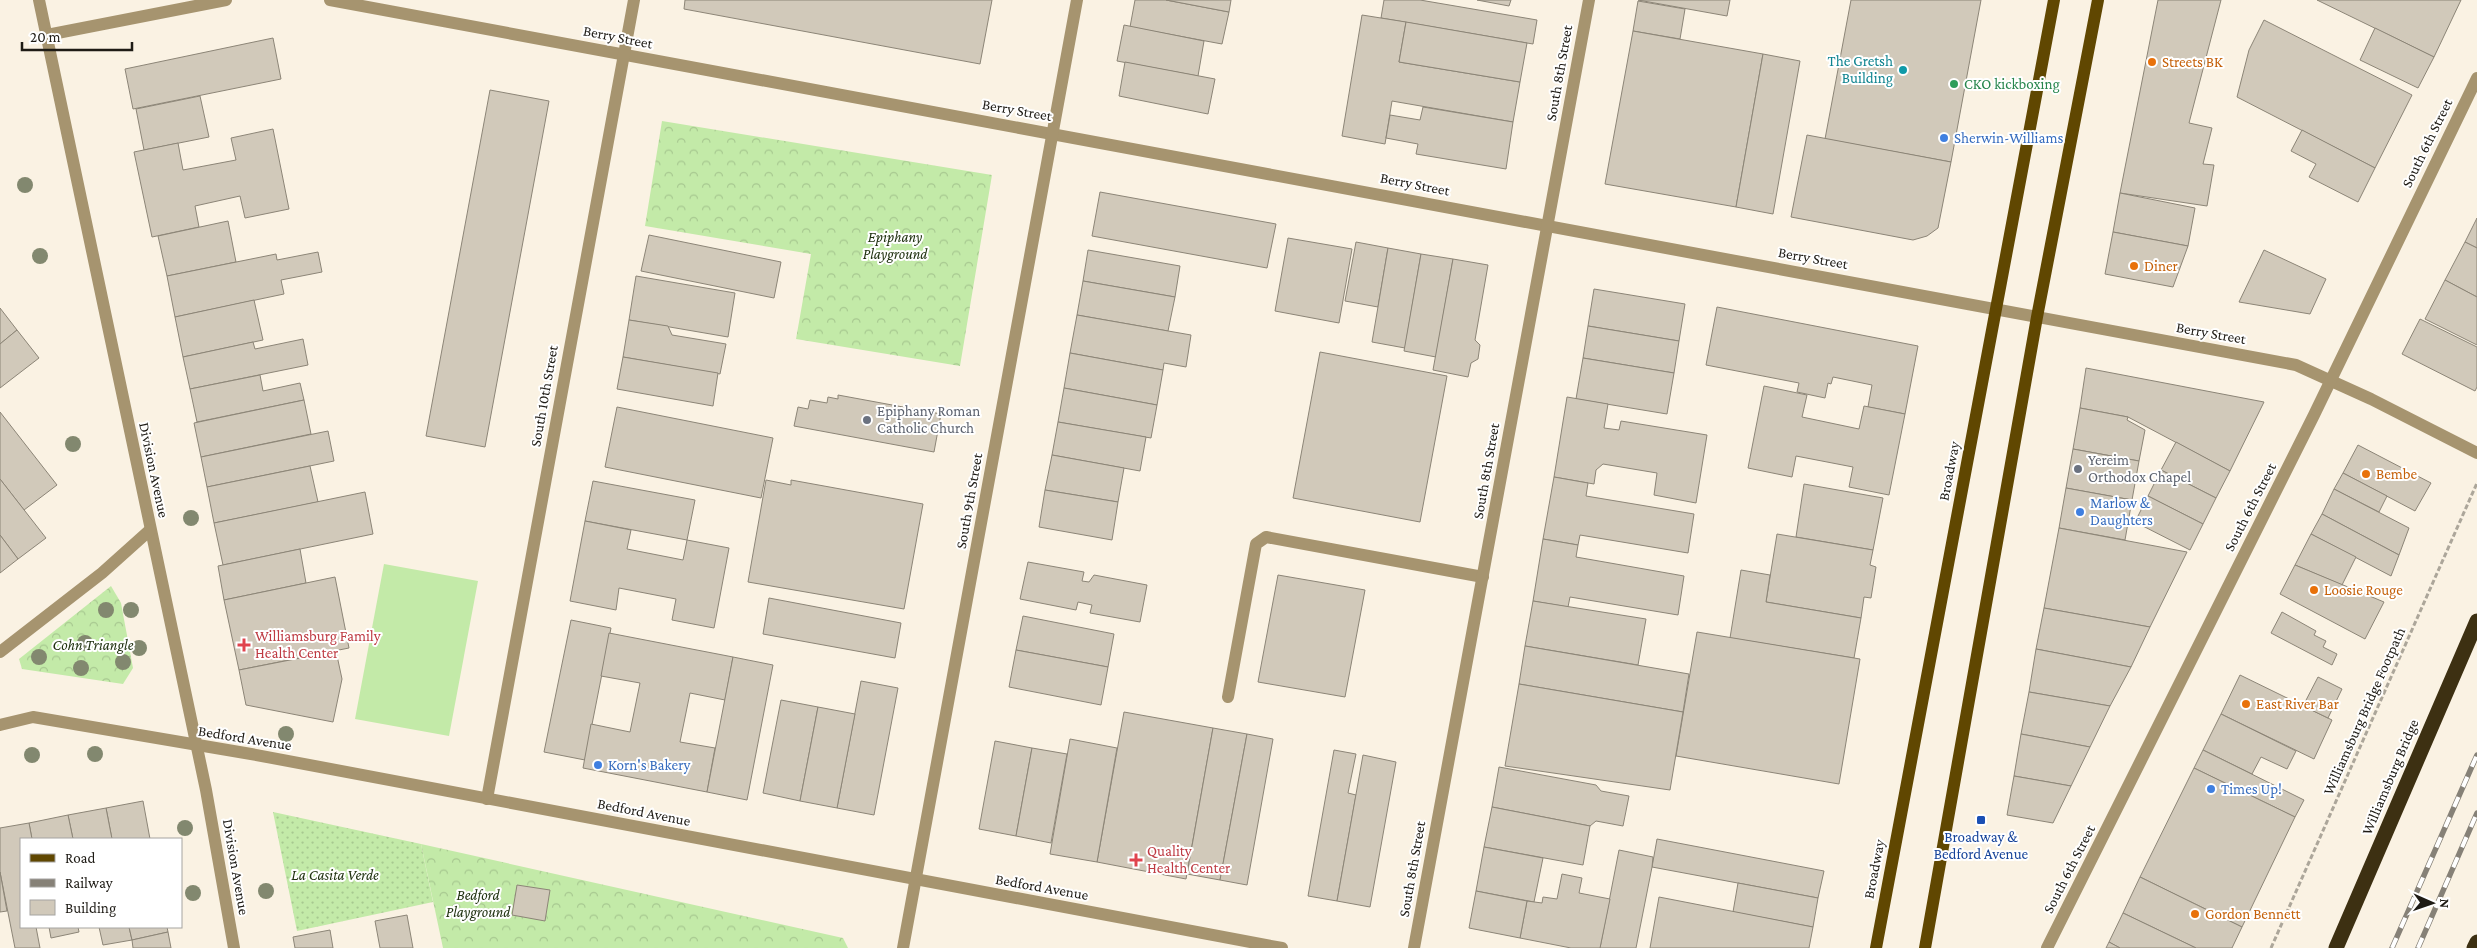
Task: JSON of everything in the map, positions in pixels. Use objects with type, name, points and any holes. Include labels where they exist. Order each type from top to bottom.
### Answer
[{"type":"highway","name":"Williamsburg Bridge","points":[[2336,948],[2477,621]]},
{"type":"highway","points":[[2474,948],[2477,942]]},
{"type":"main road","name":"Broadway","points":[[1876,948],[2054,0]]},
{"type":"main road","points":[[1925,948],[2037,317],[2098,0]]},
{"type":"street","name":"Division Avenue","points":[[39,0],[196,746],[234,948]]},
{"type":"street","points":[[46,35],[194,3],[226,0]]},
{"type":"street","name":"Berry Street","points":[[330,0],[2296,365],[2331,380],[2477,453]]},
{"type":"street","name":"South 10th Street","points":[[487,799],[634,0]]},
{"type":"street","name":"South 9th Street","points":[[903,948],[1077,0]]},
{"type":"street","name":"South 8th Street","points":[[1414,948],[1589,0]]},
{"type":"street","name":"South 6th Street","points":[[2047,948],[2331,380],[2477,78]]},
{"type":"street","points":[[0,652],[102,572],[150,530]]},
{"type":"street","points":[[1228,697],[1256,544],[1266,537],[1483,577]]},
{"type":"street","name":"Bedford Avenue","points":[[0,725],[32,717],[251,754],[915,881],[1282,948]]},
{"type":"path","name":"Williamsburg Bridge Footpath","points":[[2271,948],[2477,483]]},
{"type":"green space","name":"Epiphany Playground","points":[[662,121],[992,175],[960,366],[796,339],[811,254],[645,226]]},
{"type":"green space","points":[[384,564],[478,581],[449,736],[355,719]]},
{"type":"green space","name":"Cohn Triangle","points":[[111,586],[121,603],[133,668],[123,684],[22,669],[19,659]]},
{"type":"green space","name":"La Casita Verde","points":[[273,812],[421,844],[433,902],[297,931]]},
{"type":"green space","name":"Bedford Playground","points":[[421,844],[843,938],[848,948],[443,948]]},
{"type":"building","points":[[685,0],[992,0],[980,64],[684,9]]},
{"type":"building","points":[[1135,0],[1166,0],[1229,12],[1222,44],[1130,27]]},
{"type":"building","points":[[1166,0],[1231,0],[1229,12]]},
{"type":"building","points":[[1384,0],[1420,0],[1537,20],[1533,44],[1381,18]]},
{"type":"building","points":[[1477,0],[1511,0],[1509,6]]},
{"type":"building","points":[[1638,0],[1730,0],[1727,16]]},
{"type":"building","name":"The Gretsh Building","points":[[1851,0],[1981,0],[1951,162],[1825,139]]},
{"type":"building","points":[[2158,0],[2221,0],[2189,123],[2212,128],[2203,164],[2214,165],[2207,206],[2120,193]]},
{"type":"building","points":[[2317,0],[2461,0],[2434,57]]},
{"type":"building","points":[[1638,1],[1685,9],[1680,39],[1633,31]]},
{"type":"building","points":[[1362,15],[1406,22],[1399,62],[1520,82],[1513,122],[1392,101],[1385,144],[1342,136]]},
{"type":"building","points":[[2264,20],[2412,95],[2375,168],[2237,97],[2249,50]]},
{"type":"building","points":[[1406,22],[1527,43],[1520,82],[1399,62]]},
{"type":"building","points":[[1124,25],[1204,41],[1198,76],[1117,61]]},
{"type":"building","points":[[2375,28],[2434,57],[2418,88],[2360,60]]},
{"type":"building","points":[[1633,31],[1763,54],[1736,207],[1605,184]]},
{"type":"building","points":[[273,38],[281,79],[133,109],[125,69]]},
{"type":"building","points":[[1763,54],[1800,61],[1773,214],[1736,207]]},
{"type":"building","points":[[1125,62],[1215,79],[1208,114],[1119,96]]},
{"type":"building","points":[[490,90],[549,101],[485,447],[426,436]]},
{"type":"building","points":[[200,96],[209,137],[144,150],[136,109]]},
{"type":"building","points":[[1423,107],[1513,122],[1506,169],[1416,154],[1418,144],[1386,138],[1390,115],[1420,120]]},
{"type":"building","points":[[273,129],[289,209],[245,218],[240,196],[195,206],[199,227],[152,237],[134,152],[178,143],[183,170],[236,160],[231,138]]},
{"type":"building","points":[[2302,130],[2375,168],[2358,202],[2309,177],[2316,164],[2291,151]]},
{"type":"building","points":[[1807,135],[1951,162],[1938,228],[1927,236],[1913,240],[1791,217]]},
{"type":"building","points":[[1100,192],[1276,224],[1267,268],[1092,236]]},
{"type":"building","points":[[2120,193],[2195,208],[2188,246],[2113,232]]},
{"type":"building","points":[[2477,218],[2477,248],[2465,242]]},
{"type":"building","points":[[228,221],[236,262],[167,276],[158,236]]},
{"type":"building","points":[[2113,232],[2188,246],[2173,287],[2105,274]]},
{"type":"building","points":[[649,235],[781,262],[774,298],[641,271]]},
{"type":"building","points":[[1288,238],[1352,249],[1339,323],[1275,311]]},
{"type":"building","points":[[1356,242],[1388,248],[1378,307],[1345,301]]},
{"type":"building","points":[[2465,242],[2477,248],[2477,297],[2445,280]]},
{"type":"building","points":[[1388,248],[1421,254],[1405,348],[1372,342]]},
{"type":"building","points":[[1088,250],[1180,266],[1175,297],[1083,281]]},
{"type":"building","points":[[2264,250],[2326,279],[2310,314],[2239,302]]},
{"type":"building","points":[[318,252],[322,272],[281,280],[284,294],[175,317],[167,276],[276,254],[277,260]]},
{"type":"building","points":[[1421,254],[1453,259],[1436,357],[1404,351]]},
{"type":"building","points":[[1453,259],[1488,265],[1475,340],[1480,345],[1478,359],[1471,363],[1468,377],[1433,370]]},
{"type":"building","points":[[636,276],[735,293],[728,337],[629,320]]},
{"type":"building","points":[[2445,280],[2477,297],[2477,345],[2425,319]]},
{"type":"building","points":[[1083,281],[1175,297],[1168,331],[1077,315]]},
{"type":"building","points":[[1594,289],[1685,304],[1679,341],[1588,326]]},
{"type":"building","points":[[254,300],[263,340],[183,357],[175,317]]},
{"type":"building","points":[[1717,307],[1918,346],[1905,414],[1868,407],[1872,385],[1833,377],[1831,384],[1828,383],[1825,398],[1797,392],[1799,383],[1706,365]]},
{"type":"building","points":[[0,308],[17,330],[0,344]]},
{"type":"building","points":[[1077,315],[1191,335],[1186,367],[1164,363],[1163,370],[1070,353]]},
{"type":"building","points":[[2420,319],[2477,347],[2477,387],[2475,391],[2402,354]]},
{"type":"building","points":[[629,320],[668,326],[672,335],[726,344],[720,374],[623,357]]},
{"type":"building","points":[[1588,326],[1679,341],[1674,373],[1583,358]]},
{"type":"building","points":[[17,330],[39,358],[0,388],[0,344]]},
{"type":"building","points":[[303,339],[308,365],[190,389],[183,357],[253,342],[255,349]]},
{"type":"building","points":[[1320,352],[1447,376],[1420,522],[1293,498]]},
{"type":"building","points":[[1070,353],[1163,370],[1157,405],[1064,388]]},
{"type":"building","points":[[623,357],[718,373],[713,406],[617,389]]},
{"type":"building","points":[[1583,358],[1674,373],[1667,414],[1576,399]]},
{"type":"building","points":[[2086,368],[2264,402],[2230,471],[2128,417],[2080,408]]},
{"type":"building","points":[[260,375],[263,391],[300,383],[304,400],[197,422],[190,389]]},
{"type":"building","points":[[1764,386],[1807,395],[1802,417],[1859,429],[1864,406],[1905,414],[1889,495],[1849,487],[1853,467],[1796,456],[1792,477],[1748,468]]},
{"type":"building","points":[[1064,388],[1157,405],[1151,438],[1058,422]]},
{"type":"building","name":"Epiphany Roman Catholic Church","points":[[838,395],[941,414],[934,452],[794,426],[798,407],[808,409],[810,400],[827,403],[828,397],[838,399]]},
{"type":"building","points":[[1567,397],[1608,404],[1604,428],[1619,430],[1621,421],[1707,435],[1696,503],[1654,495],[1657,473],[1603,464],[1596,470],[1594,484],[1554,477]]},
{"type":"building","points":[[304,400],[311,434],[201,457],[194,423]]},
{"type":"building","points":[[617,407],[773,438],[761,498],[605,467]]},
{"type":"building","points":[[2080,408],[2128,417],[2127,420],[2145,430],[2139,461],[2073,449]]},
{"type":"building","points":[[0,412],[57,485],[24,510],[0,479]]},
{"type":"building","points":[[1058,422],[1146,437],[1140,471],[1052,455]]},
{"type":"building","points":[[328,431],[334,461],[207,487],[201,457]]},
{"type":"building","points":[[2176,442],[2230,471],[2216,498],[2161,470]]},
{"type":"building","points":[[2358,445],[2431,483],[2415,511],[2343,473]]},
{"type":"building","points":[[2073,449],[2139,461],[2132,500],[2066,488]]},
{"type":"building","points":[[1052,455],[1124,468],[1118,502],[1045,490]]},
{"type":"building","points":[[310,466],[318,502],[214,523],[207,487]]},
{"type":"building","points":[[2161,470],[2216,498],[2203,524],[2148,496]]},
{"type":"building","points":[[2343,473],[2387,496],[2379,512],[2334,489]]},
{"type":"building","points":[[1554,477],[1588,483],[1586,496],[1694,514],[1688,553],[1580,535],[1578,545],[1543,539]]},
{"type":"building","points":[[0,479],[46,538],[18,559],[0,535]]},
{"type":"building","points":[[766,480],[791,485],[791,480],[923,504],[904,609],[748,582]]},
{"type":"building","points":[[593,481],[695,500],[687,540],[585,521]]},
{"type":"building","points":[[1804,484],[1883,498],[1873,550],[1796,537]]},
{"type":"building","points":[[2066,488],[2132,500],[2125,540],[2059,528]]},
{"type":"building","points":[[2334,489],[2409,528],[2399,555],[2322,514]]},
{"type":"building","points":[[1045,490],[1118,502],[1112,540],[1039,527]]},
{"type":"building","points":[[365,492],[373,534],[223,565],[214,523]]},
{"type":"building","points":[[2148,496],[2203,524],[2190,550],[2135,522]]},
{"type":"building","points":[[2322,514],[2399,555],[2391,576],[2311,534]]},
{"type":"building","points":[[585,521],[631,530],[627,549],[683,560],[687,540],[729,548],[714,628],[672,620],[676,599],[619,588],[616,610],[570,601]]},
{"type":"building","points":[[2059,528],[2187,552],[2150,627],[2044,608]]},
{"type":"building","points":[[1777,534],[1873,550],[1870,565],[1876,567],[1871,598],[1864,597],[1861,618],[1766,602]]},
{"type":"building","points":[[2311,534],[2356,557],[2342,585],[2295,565]]},
{"type":"building","points":[[0,535],[18,559],[0,573]]},
{"type":"building","points":[[1543,539],[1578,545],[1576,557],[1684,576],[1678,615],[1570,597],[1568,607],[1533,601]]},
{"type":"building","points":[[300,549],[306,583],[224,600],[218,566]]},
{"type":"building","points":[[1028,562],[1084,572],[1082,581],[1089,582],[1094,575],[1147,585],[1140,622],[1090,613],[1092,605],[1078,602],[1076,610],[1020,599]]},
{"type":"building","points":[[2295,565],[2384,602],[2365,639],[2280,594]]},
{"type":"building","points":[[1741,570],[1770,575],[1766,602],[1861,618],[1854,658],[1730,638]]},
{"type":"building","points":[[1278,575],[1365,590],[1345,697],[1258,682]]},
{"type":"building","points":[[335,577],[349,648],[239,670],[224,600]]},
{"type":"building","points":[[769,598],[901,623],[895,658],[763,634]]},
{"type":"building","points":[[1533,601],[1646,619],[1638,665],[1525,646]]},
{"type":"building","points":[[2044,608],[2150,627],[2131,667],[2036,649]]},
{"type":"building","points":[[2282,612],[2316,631],[2314,635],[2326,641],[2323,647],[2337,654],[2332,665],[2271,633]]},
{"type":"building","points":[[1023,616],[1114,634],[1108,667],[1016,650]]},
{"type":"building","points":[[571,620],[611,628],[585,760],[544,752]]},
{"type":"building","points":[[1697,632],[1860,659],[1839,784],[1676,756]]},
{"type":"building","points":[[609,633],[733,657],[725,700],[690,693],[680,742],[715,748],[707,792],[583,768],[591,724],[630,732],[640,683],[601,676]]},
{"type":"building","points":[[1525,646],[1689,674],[1683,712],[1519,684]]},
{"type":"building","points":[[2036,649],[2131,667],[2110,706],[2029,692]]},
{"type":"building","points":[[1016,650],[1108,667],[1101,705],[1009,687]]},
{"type":"building","points":[[336,651],[342,679],[333,722],[246,705],[239,670]]},
{"type":"building","points":[[733,657],[773,665],[747,800],[707,792]]},
{"type":"building","points":[[2240,675],[2332,720],[2314,759],[2221,714]]},
{"type":"building","points":[[2318,677],[2342,689],[2328,718],[2303,706]]},
{"type":"building","points":[[861,681],[898,688],[874,815],[837,808]]},
{"type":"building","points":[[1519,684],[1683,712],[1670,790],[1505,766]]},
{"type":"building","points":[[2029,692],[2110,706],[2090,747],[2021,734]]},
{"type":"building","points":[[781,700],[818,707],[800,801],[763,793]]},
{"type":"building","points":[[818,707],[855,714],[837,808],[800,801]]},
{"type":"building","points":[[1124,712],[1213,728],[1186,879],[1097,862]]},
{"type":"building","points":[[2221,714],[2296,751],[2287,769],[2261,757],[2252,774],[2203,750]]},
{"type":"building","points":[[1213,728],[1247,734],[1220,880],[1187,874]]},
{"type":"building","points":[[1247,734],[1273,739],[1247,885],[1220,880]]},
{"type":"building","points":[[2021,734],[2090,747],[2071,786],[2014,776]]},
{"type":"building","points":[[1070,739],[1117,748],[1097,862],[1050,854]]},
{"type":"building","points":[[995,741],[1032,748],[1016,836],[979,829]]},
{"type":"building","points":[[1032,748],[1067,754],[1051,843],[1016,836]]},
{"type":"building","points":[[1334,750],[1356,754],[1348,793],[1356,795],[1337,901],[1308,896]]},
{"type":"building","points":[[2203,750],[2304,800],[2295,817],[2194,768]]},
{"type":"building","points":[[1363,755],[1396,762],[1370,907],[1337,901]]},
{"type":"building","points":[[1499,767],[1596,785],[1601,791],[1629,796],[1623,826],[1596,821],[1590,826],[1492,807]]},
{"type":"building","points":[[2194,768],[2295,817],[2242,927],[2140,877]]},
{"type":"building","points":[[2014,776],[2071,786],[2053,823],[2007,815]]},
{"type":"building","points":[[143,801],[150,838],[112,838],[106,808]]},
{"type":"building","points":[[1492,807],[1590,826],[1583,865],[1484,847]]},
{"type":"building","points":[[106,808],[112,838],[73,838],[68,815]]},
{"type":"building","points":[[68,815],[73,838],[32,838],[29,823]]},
{"type":"building","points":[[29,823],[32,838],[20,838],[20,928],[36,928],[40,948],[15,948],[0,872],[0,828]]},
{"type":"building","points":[[1657,839],[1824,871],[1818,898],[1652,867]]},
{"type":"building","points":[[1484,847],[1543,858],[1534,902],[1476,891]]},
{"type":"building","points":[[1619,850],[1653,857],[1652,867],[1636,948],[1600,948]]},
{"type":"building","points":[[0,872],[7,911],[0,912]]},
{"type":"building","points":[[1562,874],[1582,878],[1579,893],[1610,899],[1600,948],[1571,948],[1520,938],[1527,901],[1542,903],[1543,897],[1557,899]]},
{"type":"building","points":[[2140,877],[2242,927],[2232,948],[2196,948],[2123,913]]},
{"type":"building","points":[[1738,883],[1818,898],[1813,927],[1733,912]]},
{"type":"building","points":[[517,885],[550,890],[545,921],[512,915]]},
{"type":"building","points":[[1476,891],[1527,901],[1520,938],[1469,928]]},
{"type":"building","points":[[1659,897],[1813,927],[1809,948],[1650,948]]},
{"type":"building","points":[[2123,913],[2196,948],[2120,948],[2109,942]]},
{"type":"building","points":[[407,915],[413,948],[380,948],[375,921]]},
{"type":"building","points":[[49,928],[78,928],[79,932],[51,938]]},
{"type":"building","points":[[99,928],[129,928],[132,940],[103,945]]},
{"type":"building","points":[[129,928],[167,928],[168,932],[132,940]]},
{"type":"building","points":[[330,930],[333,948],[295,948],[293,937]]},
{"type":"building","points":[[168,932],[171,948],[133,948],[132,940]]},
{"type":"building","points":[[2109,942],[2120,948],[2106,948]]},
{"type":"railway","points":[[2392,948],[2477,755]]},
{"type":"railway","points":[[2418,948],[2477,813]]},
{"type":"place","name":"Streets BK","points":[[2152,62]]},
{"type":"place","name":"The Gretsh Building","points":[[1903,70]]},
{"type":"place","name":"CKO kickboxing","points":[[1954,84]]},
{"type":"place","name":"Sherwin-Williams","points":[[1944,138]]},
{"type":"place","name":"Diner","points":[[2134,266]]},
{"type":"place","name":"Epiphany Roman Catholic Church","points":[[867,420]]},
{"type":"place","name":"Yereim Orthodox Chapel","points":[[2078,469]]},
{"type":"place","name":"Bembe","points":[[2366,474]]},
{"type":"place","name":"Marlow & Daughters","points":[[2080,512]]},
{"type":"place","name":"Loosie Rouge","points":[[2314,590]]},
{"type":"place","name":"Williamsburg Family Health Center","points":[[244,645]]},
{"type":"place","name":"East River Bar","points":[[2246,704]]},
{"type":"place","name":"Korn's Bakery","points":[[598,765]]},
{"type":"place","name":"Times Up!","points":[[2211,789]]},
{"type":"place","name":"Broadway & Bedford Avenue","points":[[1981,820]]},
{"type":"place","name":"Quality Health Center","points":[[1136,860]]},
{"type":"place","name":"Gordon Bennett","points":[[2195,914]]}]
